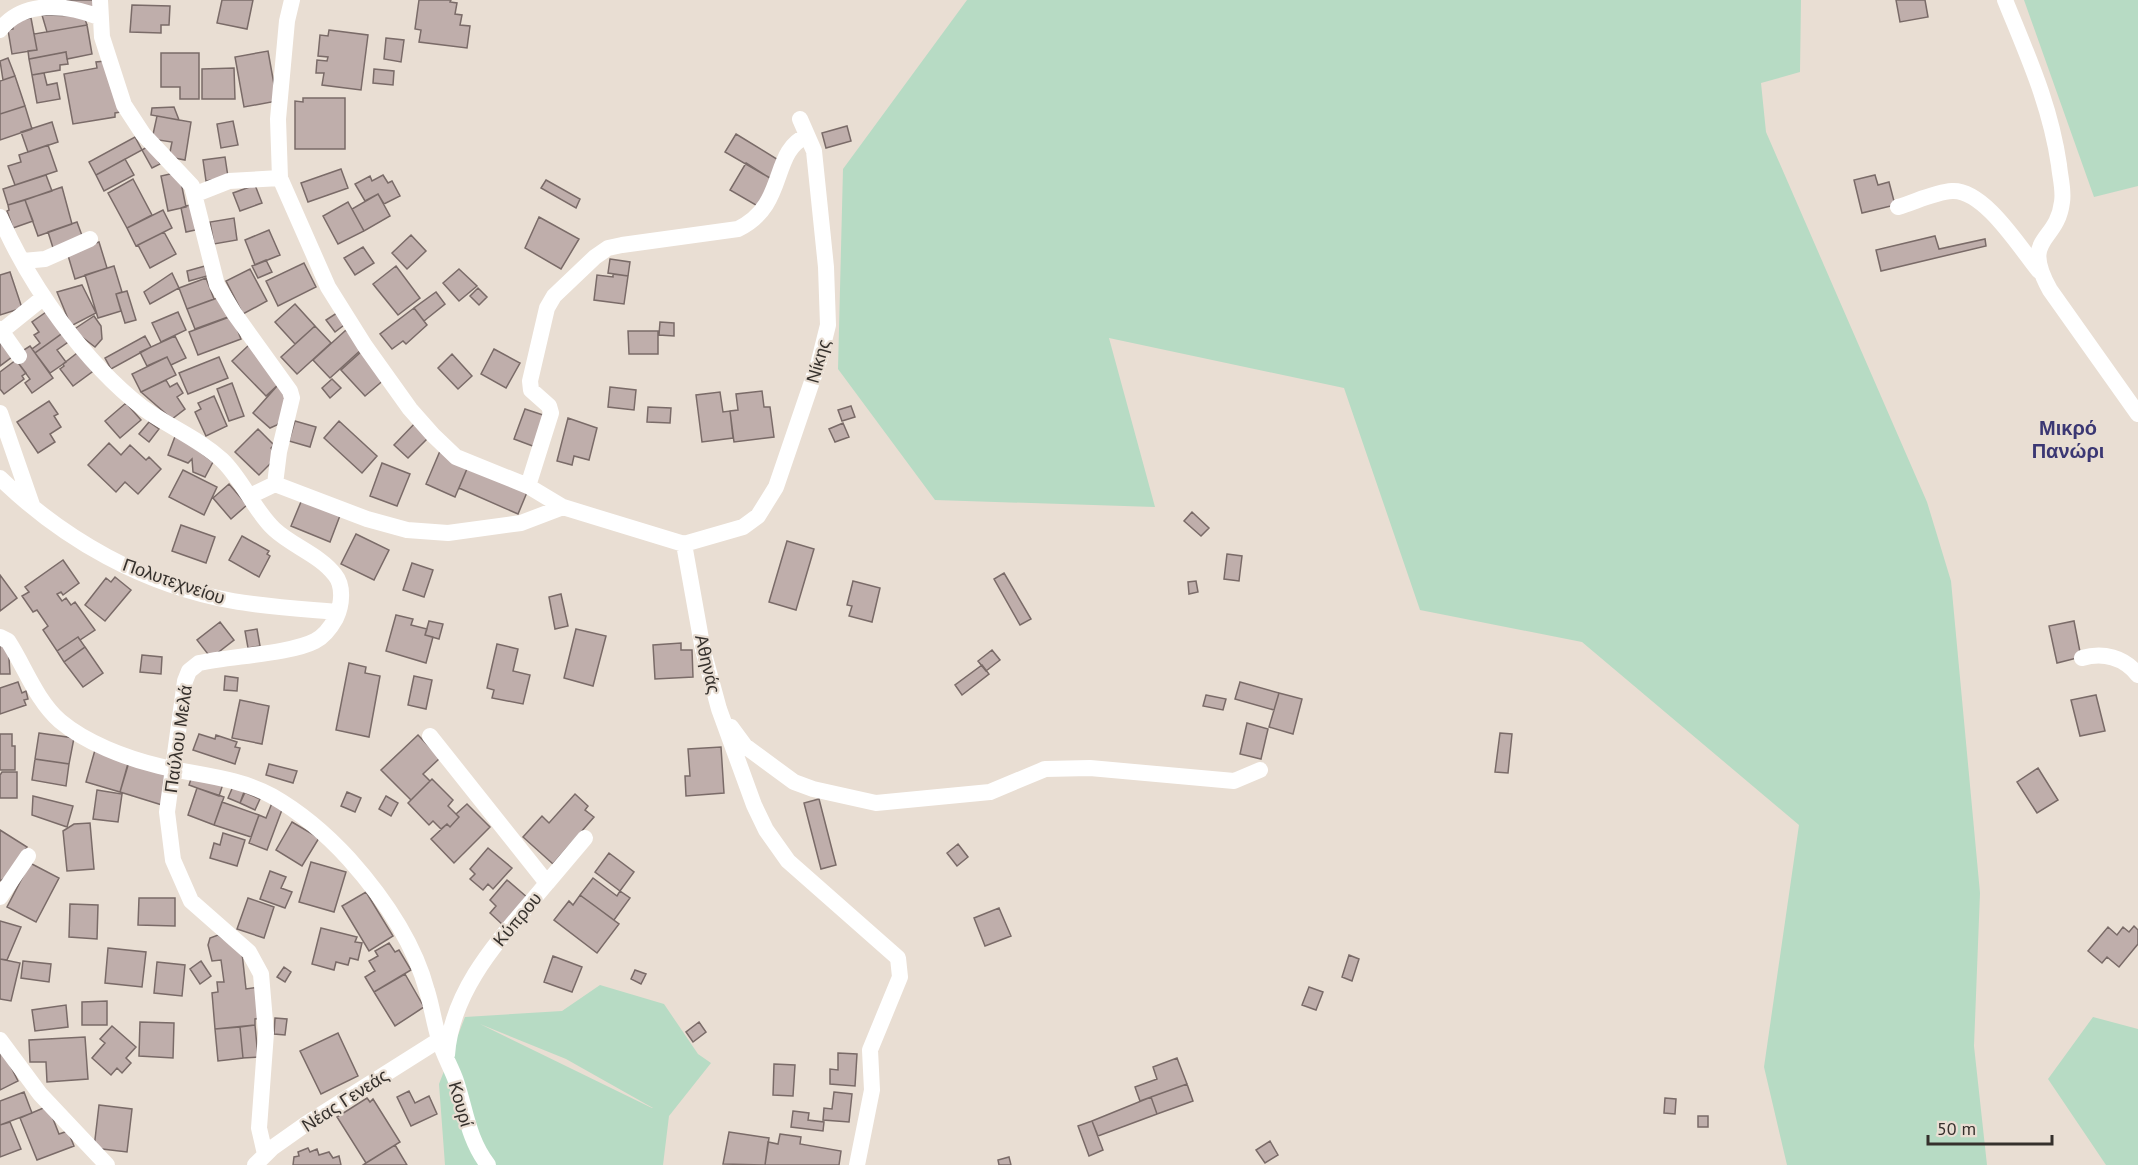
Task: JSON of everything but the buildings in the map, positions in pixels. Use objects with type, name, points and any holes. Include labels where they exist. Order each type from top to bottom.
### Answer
[{"type":"street","points":[[100,0],[99,17],[105,48],[127,111],[143,134],[189,180],[196,194],[217,285],[234,313],[286,382],[292,398],[279,452],[276,484]]},
{"type":"street","points":[[292,0],[278,119],[280,178],[328,287],[365,346],[410,409],[456,456],[528,486],[563,507],[684,544]]},
{"type":"street","points":[[2005,0],[2044,93],[2054,131],[2062,189],[2059,214],[2041,244],[2038,256],[2039,271]]},
{"type":"street","points":[[0,30],[15,13],[51,5],[80,10],[99,17]]},
{"type":"street","name":"Νίκης","points":[[684,544],[725,534],[743,527],[758,516],[776,487],[819,361],[828,325],[826,267],[814,151],[800,118]]},
{"type":"street","points":[[528,486],[551,412],[549,405],[531,390],[530,381],[547,308],[554,296],[608,248],[738,229],[751,223],[770,201],[794,143],[807,136]]},
{"type":"street","points":[[196,194],[229,181],[280,178]]},
{"type":"street","points":[[1898,207],[1950,191],[1973,196],[1985,205],[2039,271],[2138,414]]},
{"type":"street","points":[[0,217],[22,261],[44,297],[74,337],[123,389],[163,422],[208,448],[230,468],[274,529],[336,576],[341,587],[338,612]]},
{"type":"street","points":[[22,261],[45,259],[90,239]]},
{"type":"street","points":[[19,356],[1,330],[44,297]]},
{"type":"street","points":[[0,413],[32,508]]},
{"type":"street","name":"Πολυτεχνείου","points":[[0,478],[32,508],[125,566],[177,585],[239,602],[338,612]]},
{"type":"street","points":[[250,496],[276,484],[368,519],[407,530],[448,533],[511,524],[563,507]]},
{"type":"street","name":"Αθηνάς","points":[[684,544],[702,650],[719,709],[754,805],[788,861],[898,958],[900,977],[870,1050],[872,1090],[857,1165]]},
{"type":"street","name":"Παύλου Μελά","points":[[260,1160],[259,1128],[266,1033],[261,974],[249,952],[191,901],[173,860],[167,812],[185,681],[189,671],[199,663],[312,642],[329,628],[338,612]]},
{"type":"street","name":"Κουρί","points":[[0,637],[8,641],[37,692],[62,722],[102,746],[173,769],[227,780],[271,795],[307,820],[348,858],[380,898],[412,949],[427,990],[439,1040],[455,1078],[472,1139],[488,1165]]},
{"type":"street","points":[[2082,658],[2099,654],[2108,655],[2133,669],[2138,675]]},
{"type":"street","points":[[719,709],[745,746],[794,782],[813,789],[876,803],[990,792],[1045,769],[1090,768],[1234,781],[1260,770]]},
{"type":"street","name":"Κύπρου","points":[[430,736],[547,883],[473,975],[448,1038],[447,1062]]},
{"type":"street","points":[[547,883],[585,838]]},
{"type":"street","points":[[0,897],[28,856]]},
{"type":"street","points":[[0,1040],[35,1089],[107,1165]]},
{"type":"street","name":"Νέας Γενεάς","points":[[260,1160],[306,1124],[439,1040]]},
{"type":"green space","points":[[967,0],[1801,0],[1800,72],[1761,83],[1766,132],[1927,502],[1951,581],[1980,893],[1974,1046],[1987,1165],[1787,1165],[1764,1067],[1799,825],[1582,642],[1420,610],[1344,388],[1109,338],[1155,507],[935,500],[838,369],[843,169]]},
{"type":"green space","points":[[2024,0],[2138,0],[2138,186],[2094,197]]},
{"type":"green space","points":[[600,985],[664,1004],[698,1054],[711,1063],[669,1116],[663,1165],[445,1165],[439,1084],[465,1017],[562,1011]],"holes":[[[480,1024],[566,1059],[653,1108]]]},
{"type":"green space","points":[[2093,1017],[2138,1029],[2138,1165],[2106,1165],[2048,1079]]},
{"type":"district","name":"Μικρό Πανώρι","points":[[2068,440]]}]
